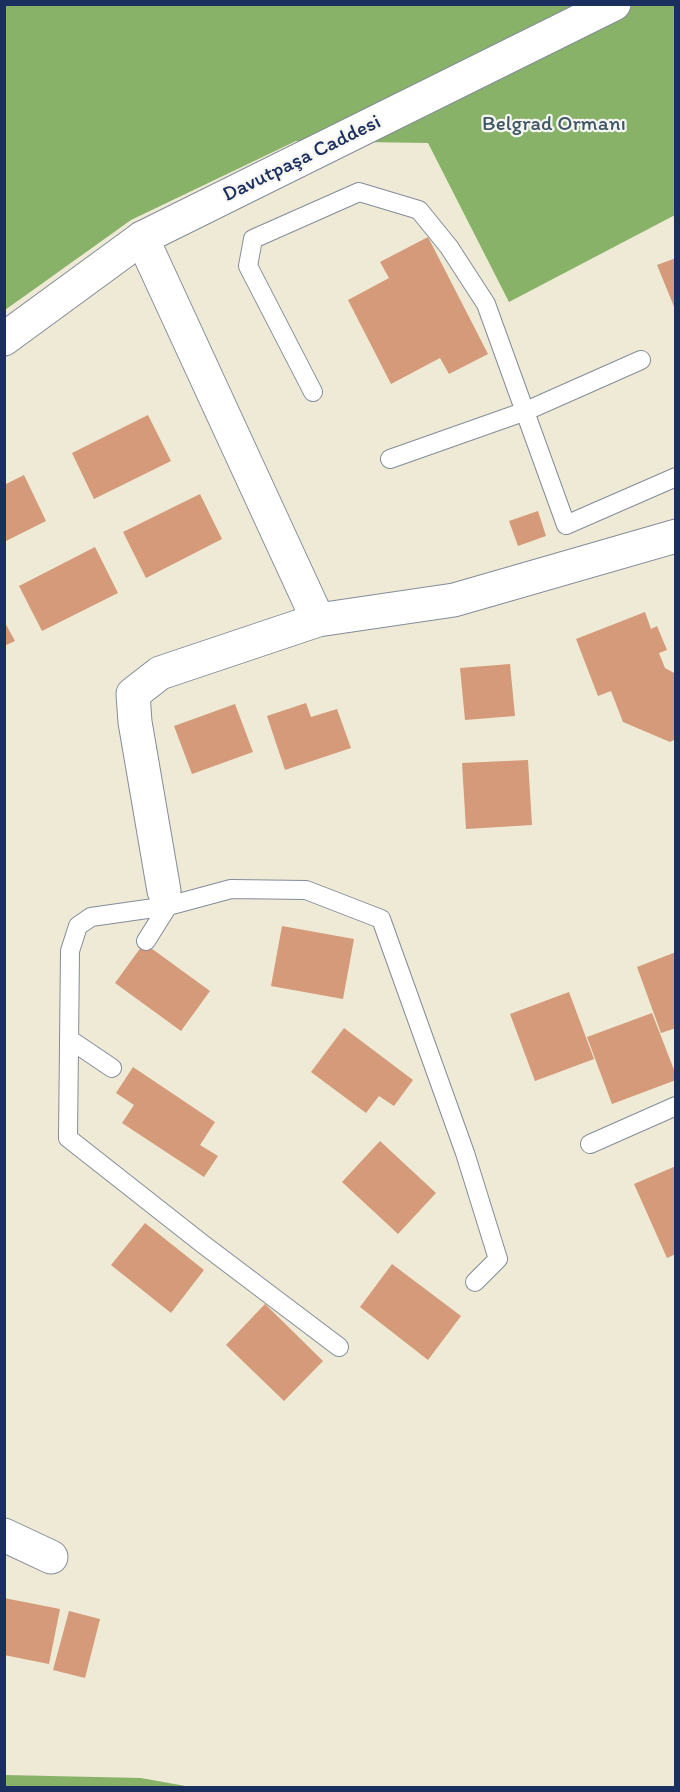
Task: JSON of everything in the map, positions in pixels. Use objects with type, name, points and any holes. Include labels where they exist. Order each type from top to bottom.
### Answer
[{"type":"street","name":"Davutpaşa Caddesi","points":[[4,339],[142,238],[614,4]]},
{"type":"street","points":[[142,238],[318,620]]},
{"type":"street","points":[[166,898],[135,722],[133,694],[160,673],[318,620],[454,600],[675,536]]},
{"type":"street","points":[[4,1535],[51,1557]]},
{"type":"lane","points":[[312,392],[248,266],[253,239],[359,192],[419,210],[449,247],[486,304],[567,525],[675,477]]},
{"type":"lane","points":[[390,459],[526,411],[640,360]]},
{"type":"lane","points":[[339,1347],[68,1138],[70,951],[78,926],[91,917],[166,898],[231,889],[306,890],[381,919],[465,1153],[498,1259],[475,1282]]},
{"type":"lane","points":[[146,941],[166,898]]},
{"type":"lane","points":[[69,1039],[112,1068]]},
{"type":"lane","points":[[590,1144],[675,1106]]},
{"type":"green space","name":"Belgrad Ormanı","points":[[5,5],[675,5],[675,215],[509,302],[428,143],[296,141],[131,220],[5,310]]},
{"type":"green space","points":[[5,1775],[141,1778],[191,1787],[5,1787]]},
{"type":"building","points":[[428,237],[488,354],[449,374],[440,358],[391,384],[348,300],[389,278],[380,262]]},
{"type":"building","points":[[676,258],[676,309],[675,309],[657,265]]},
{"type":"building","points":[[148,415],[171,461],[94,499],[72,453]]},
{"type":"building","points":[[24,475],[46,521],[4,542],[4,485]]},
{"type":"building","points":[[200,494],[222,539],[146,578],[123,532]]},
{"type":"building","points":[[538,511],[546,536],[518,546],[509,521]]},
{"type":"building","points":[[95,547],[118,593],[42,631],[19,586]]},
{"type":"building","points":[[645,612],[651,629],[657,626],[667,650],[659,653],[665,668],[676,674],[676,739],[670,742],[623,722],[611,691],[598,696],[576,639]]},
{"type":"building","points":[[4,621],[15,641],[4,646]]},
{"type":"building","points":[[510,664],[515,716],[465,720],[460,668]]},
{"type":"building","points":[[306,703],[311,717],[337,709],[351,748],[285,770],[267,716]]},
{"type":"building","points":[[235,704],[253,752],[192,774],[174,726]]},
{"type":"building","points":[[528,760],[532,825],[466,829],[462,763]]},
{"type":"building","points":[[282,926],[354,939],[343,999],[271,986]]},
{"type":"building","points":[[144,943],[210,991],[181,1031],[115,983]]},
{"type":"building","points":[[676,952],[676,1028],[661,1033],[637,967]]},
{"type":"building","points":[[569,992],[594,1059],[535,1081],[510,1014]]},
{"type":"building","points":[[652,1013],[676,1080],[612,1104],[587,1037]]},
{"type":"building","points":[[344,1028],[413,1080],[394,1106],[379,1096],[366,1113],[311,1072]]},
{"type":"building","points":[[133,1067],[215,1122],[200,1145],[218,1156],[204,1177],[122,1123],[134,1105],[116,1093]]},
{"type":"building","points":[[380,1141],[436,1193],[398,1234],[342,1182]]},
{"type":"building","points":[[676,1166],[676,1254],[667,1258],[634,1184]]},
{"type":"building","points":[[145,1223],[204,1270],[171,1313],[111,1265]]},
{"type":"building","points":[[392,1264],[461,1316],[428,1360],[360,1307]]},
{"type":"building","points":[[265,1304],[323,1361],[284,1401],[226,1345]]},
{"type":"building","points":[[4,1598],[60,1609],[49,1664],[4,1655]]},
{"type":"building","points":[[69,1611],[100,1619],[85,1678],[53,1670]]}]
